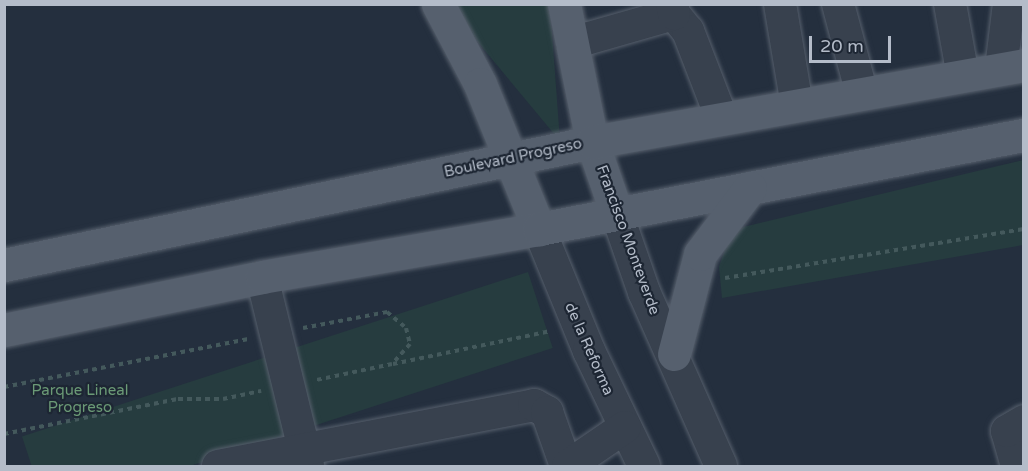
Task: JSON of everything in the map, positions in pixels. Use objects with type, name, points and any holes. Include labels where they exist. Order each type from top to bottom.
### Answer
[{"type":"main road","points":[[438,4],[468,57],[539,229]]},
{"type":"main road","name":"Francisco Monteverde","points":[[564,4],[592,142],[617,214]]},
{"type":"main road","name":"Boulevard Progreso","points":[[4,265],[592,142],[1012,67]]},
{"type":"main road","points":[[4,330],[262,277],[539,229],[1023,135]]},
{"type":"main road","points":[[674,354],[690,284],[700,254],[750,188]]},
{"type":"street","points":[[780,4],[797,106]]},
{"type":"street","points":[[838,4],[862,94]]},
{"type":"street","points":[[950,4],[963,76]]},
{"type":"street","points":[[1009,4],[1012,67]]},
{"type":"street","points":[[572,43],[673,9],[688,31],[722,119]]},
{"type":"street","name":"Francisco Monteverde","points":[[617,214],[644,292],[674,354],[721,466]]},
{"type":"street","name":"de la Reforma","points":[[539,229],[576,320],[644,466]]},
{"type":"street","points":[[262,277],[307,458]]},
{"type":"street","points":[[218,466],[307,458],[534,405],[547,411],[567,466],[625,426]]},
{"type":"street","points":[[1015,426],[1017,466]]},
{"type":"path","points":[[690,284],[1023,229]]},
{"type":"path","points":[[4,387],[387,312],[406,328],[410,344],[392,364]]},
{"type":"path","points":[[4,434],[178,399],[223,399],[289,386],[555,330],[576,320]]},
{"type":"green space","points":[[447,5],[550,5],[560,141]]},
{"type":"green space","points":[[1023,160],[1023,245],[722,298],[719,267],[731,230]]},
{"type":"green space","points":[[528,272],[553,348],[190,466],[32,466],[22,436]]},
{"type":"park label","name":"Parque Lineal Progreso","points":[[80,398]]}]
